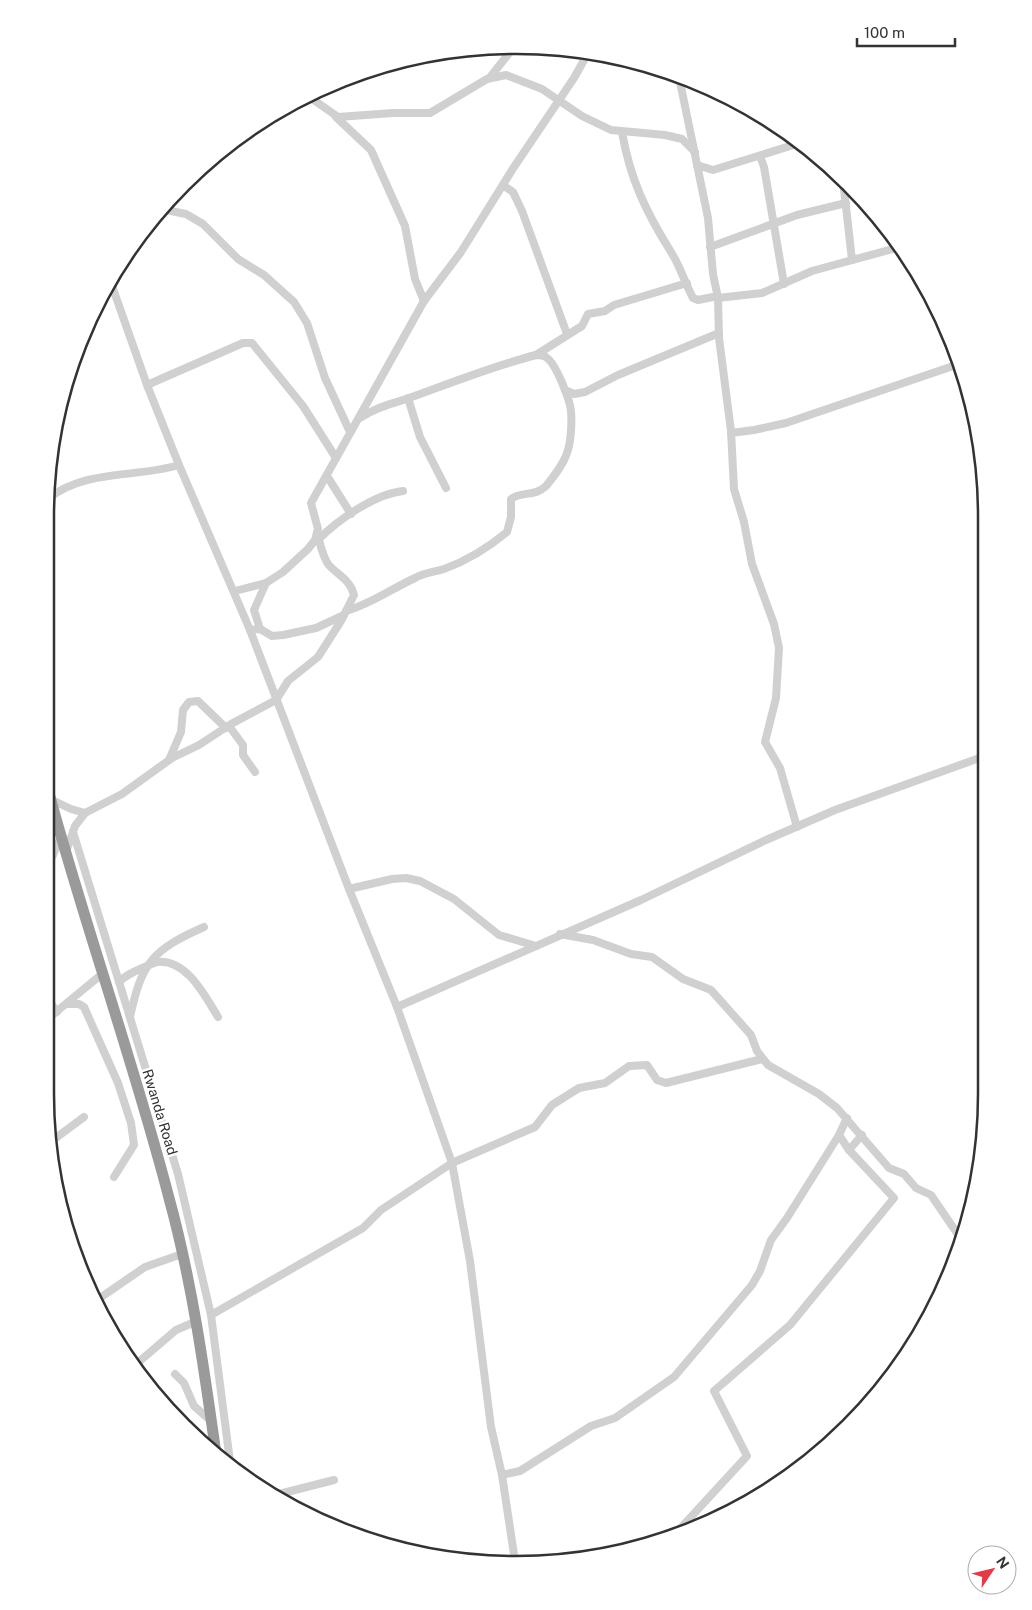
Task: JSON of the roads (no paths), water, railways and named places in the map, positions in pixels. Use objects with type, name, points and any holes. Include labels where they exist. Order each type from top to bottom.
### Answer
[{"type":"highway","name":"Rwanda Road","points":[[54,812],[163,1173],[197,1321],[215,1445]]},
{"type":"street","points":[[489,78],[508,54]]},
{"type":"street","points":[[65,854],[77,821],[85,813],[122,794],[169,760],[199,745],[276,700],[288,681],[318,657],[354,595],[352,588],[328,563],[318,536],[317,519],[311,508],[311,503],[424,301],[450,268],[559,102],[584,59]]},
{"type":"street","points":[[336,117],[393,113],[430,113],[489,78],[502,74],[528,81],[549,92],[559,102],[604,128],[622,132],[665,135],[677,138],[686,142],[696,153]]},
{"type":"street","points":[[681,84],[708,218],[710,247],[718,297],[719,333],[732,433],[734,489],[744,522],[752,564],[774,624],[779,648],[775,706],[765,742],[780,768],[797,827]]},
{"type":"street","points":[[314,100],[336,117],[371,150],[404,226],[415,279],[424,301]]},
{"type":"street","points":[[622,132],[635,187],[695,299],[762,293],[812,271],[892,248]]},
{"type":"street","points":[[700,181],[712,170],[792,146]]},
{"type":"street","points":[[760,156],[764,168],[784,284]]},
{"type":"street","points":[[697,165],[712,170]]},
{"type":"street","points":[[504,186],[513,192],[522,212],[567,334]]},
{"type":"street","points":[[844,190],[852,260]]},
{"type":"street","points":[[710,247],[774,224],[846,203]]},
{"type":"street","points":[[168,210],[186,214],[210,228],[238,259],[264,275],[294,302],[311,332],[326,378],[350,432]]},
{"type":"street","points":[[358,419],[379,406],[536,355],[584,325],[588,314],[605,311],[614,305],[687,283]]},
{"type":"street","points":[[113,290],[147,385],[250,630],[349,889],[397,1007],[452,1163],[470,1261],[492,1427],[502,1475],[513,1556]]},
{"type":"street","points":[[565,390],[574,394],[585,392],[618,375],[719,333]]},
{"type":"street","points":[[147,385],[243,343],[252,343],[302,406],[336,458]]},
{"type":"street","points":[[250,630],[260,629],[272,636],[316,628],[372,602],[388,590],[416,577],[466,559],[507,532],[511,517],[510,499],[515,496],[533,494],[541,490],[562,465],[567,454],[571,411],[565,390],[548,358],[536,355]]},
{"type":"street","points":[[732,433],[786,422],[954,366]]},
{"type":"street","points":[[408,398],[420,437],[446,488]]},
{"type":"street","points":[[55,494],[89,480],[114,474],[160,471],[180,466]]},
{"type":"street","points":[[327,476],[351,514]]},
{"type":"street","points":[[234,591],[266,583],[283,572],[308,550],[318,536],[384,494],[403,491]]},
{"type":"street","points":[[260,629],[254,610],[266,583]]},
{"type":"street","points":[[169,760],[181,732],[183,710],[189,702],[198,701],[204,704],[243,745],[243,755],[255,772]]},
{"type":"street","points":[[397,1007],[641,900],[797,827],[875,794],[978,758]]},
{"type":"street","points":[[54,801],[85,813]]},
{"type":"street","points":[[73,832],[178,1174],[211,1315],[230,1457]]},
{"type":"street","points":[[54,852],[61,836]]},
{"type":"street","points":[[349,889],[392,878],[420,881],[454,899],[499,935],[536,946]]},
{"type":"street","points":[[130,1019],[135,994],[147,966],[164,947],[204,928]]},
{"type":"street","points":[[560,934],[592,940],[631,954],[656,959],[683,979],[711,990],[751,1034],[756,1051],[771,1068],[819,1094],[846,1118],[890,1169],[904,1174],[916,1188],[929,1193],[945,1213],[957,1233]]},
{"type":"street","points":[[119,982],[125,975],[156,962],[168,963],[181,969],[194,981],[218,1017]]},
{"type":"street","points":[[54,1014],[102,974]]},
{"type":"street","points":[[68,1004],[80,1004],[84,1007],[118,1083],[131,1123],[134,1145],[114,1177]]},
{"type":"street","points":[[54,1008],[57,1012]]},
{"type":"street","points":[[211,1315],[363,1228],[381,1210],[452,1163],[529,1130],[542,1120],[552,1106],[579,1088],[605,1083],[629,1066],[647,1065],[657,1080],[666,1083],[762,1059]]},
{"type":"street","points":[[56,1137],[84,1117]]},
{"type":"street","points":[[502,1475],[520,1471],[591,1426],[615,1418],[684,1368],[752,1286],[760,1271],[771,1240],[839,1135],[846,1118]]},
{"type":"street","points":[[684,1525],[747,1456],[714,1392],[790,1325],[894,1198],[849,1150],[839,1135]]},
{"type":"street","points":[[849,1150],[862,1135]]},
{"type":"street","points":[[101,1297],[145,1267],[182,1254]]},
{"type":"street","points":[[139,1361],[176,1330],[197,1321]]},
{"type":"street","points":[[175,1374],[184,1383],[194,1406],[211,1421]]},
{"type":"street","points":[[283,1493],[334,1480]]}]
